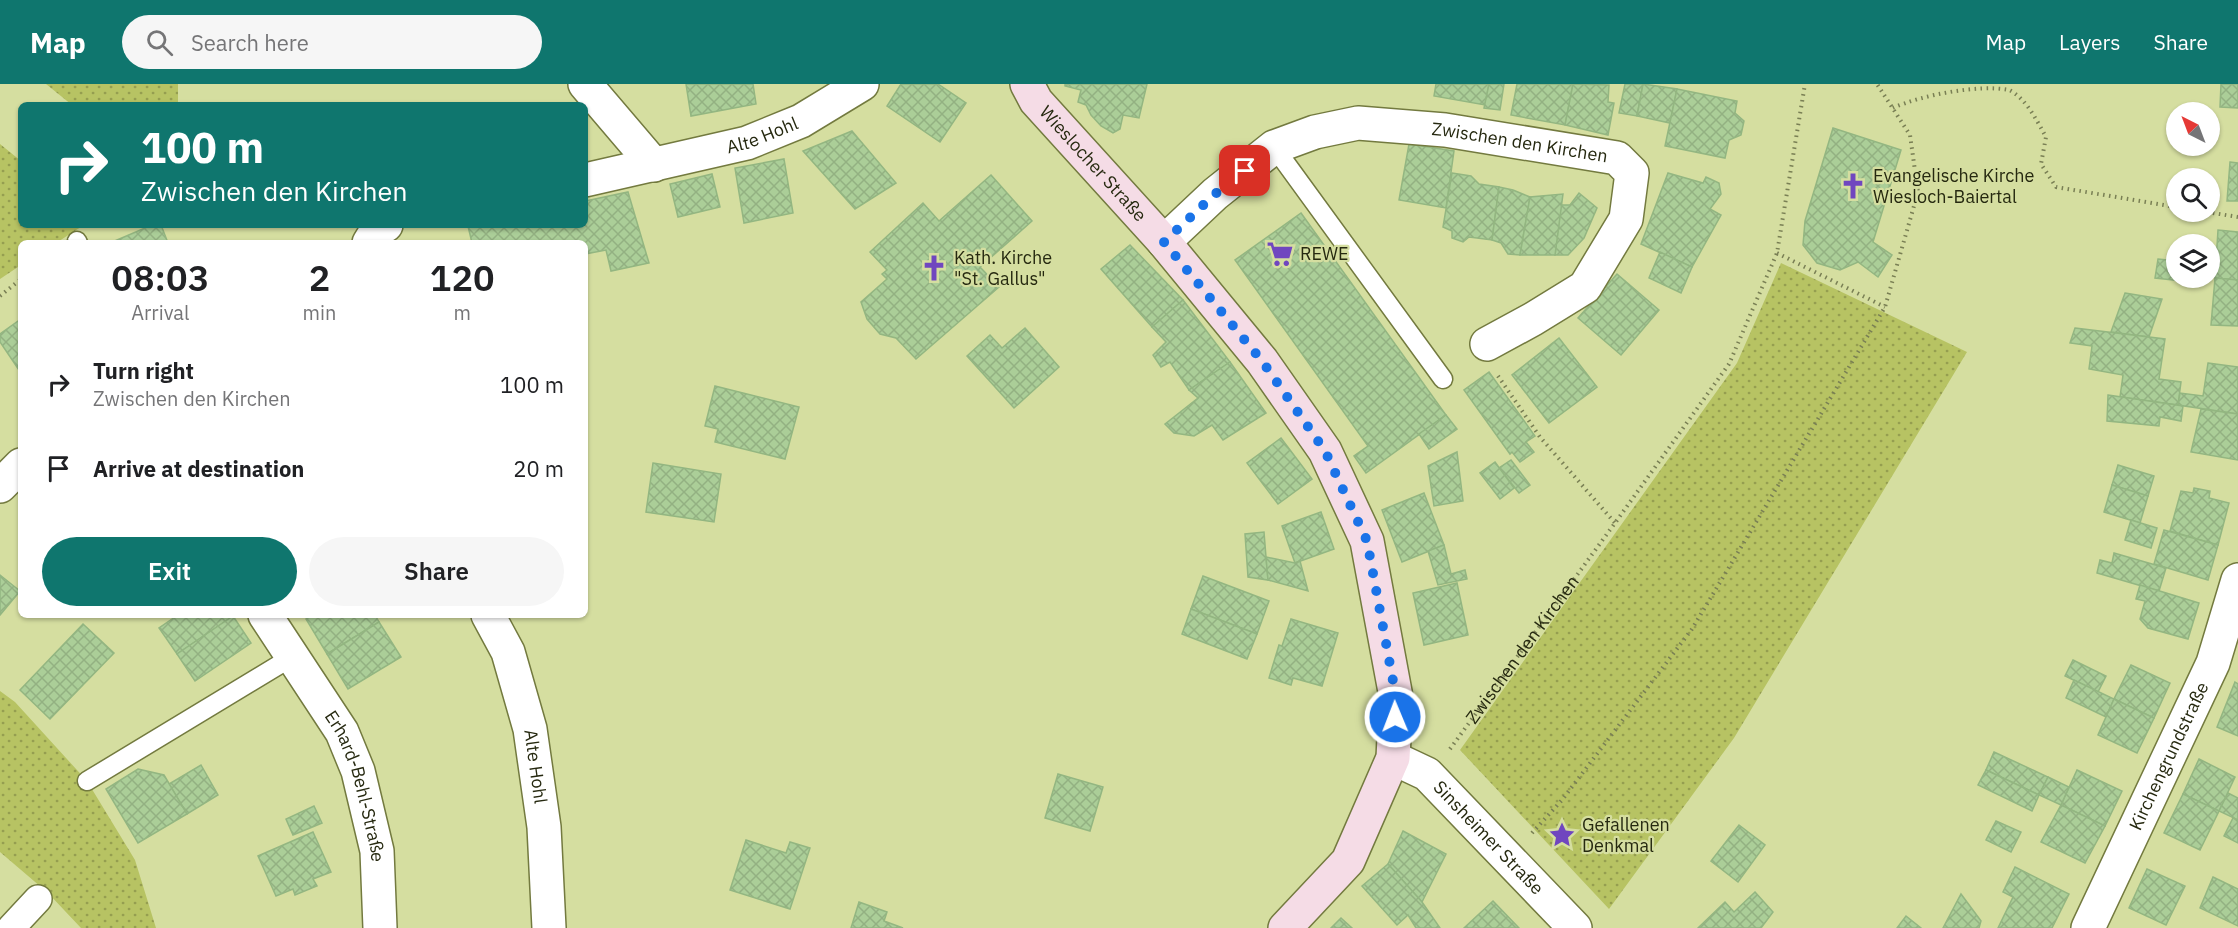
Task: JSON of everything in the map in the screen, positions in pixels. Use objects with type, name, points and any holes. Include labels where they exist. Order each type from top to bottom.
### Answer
[{"type":"main road","name":"Wieslocher Straße","points":[[1027,84],[1036,100],[1164,242],[1262,361],[1325,451],[1367,541],[1396,697],[1393,758],[1348,861],[1285,928]]},
{"type":"street","points":[[585,84],[654,165]]},
{"type":"street","name":"Alte Hohl","points":[[588,179],[747,143],[801,121],[862,84]]},
{"type":"street","name":"Zwischen den Kirchen","points":[[1164,242],[1215,194],[1274,147],[1315,132],[1358,123],[1445,130],[1617,158],[1632,173],[1626,219],[1585,287],[1487,344]]},
{"type":"street","points":[[371,240],[381,228]]},
{"type":"street","points":[[0,486],[18,468]]},
{"type":"street","name":"Kirchengrundstraße","points":[[2088,928],[2213,663],[2238,580]]},
{"type":"street","name":"Erhard-Behl-Straße","points":[[267,618],[342,732],[358,771],[377,851],[380,928]]},
{"type":"street","name":"Alte Hohl","points":[[490,618],[508,652],[530,729],[544,827],[549,928]]},
{"type":"street","name":"Sinsheimer Straße","points":[[1393,758],[1427,774],[1575,928]]},
{"type":"street","points":[[11,928],[38,899]]},
{"type":"lane","points":[[1274,147],[1443,379]]},
{"type":"lane","points":[[87,781],[292,657]]},
{"type":"path","name":"Zwischen den Kirchen","points":[[1427,774],[1459,739],[1729,364],[1777,253],[1805,84]]},
{"type":"path","points":[[1509,858],[1562,800],[1692,629],[1885,307],[1918,192],[1911,135],[1877,84]]},
{"type":"path","points":[[1893,108],[1924,94],[1955,88],[1995,85],[2011,90],[2029,109],[2046,136],[2041,164],[2056,187],[2166,205]]},
{"type":"path","points":[[2220,214],[2238,217]]},
{"type":"path","points":[[1777,253],[1885,307]]},
{"type":"path","points":[[0,296],[18,281]]},
{"type":"path","points":[[1487,344],[1493,369],[1540,437],[1615,523]]},
{"type":"green space","points":[[46,84],[178,84],[178,102],[68,102]]},
{"type":"green space","points":[[0,144],[18,159],[18,228],[79,228],[61,240],[18,240],[18,267],[0,279]]},
{"type":"green space","points":[[1781,263],[1967,352],[1734,738],[1609,909],[1460,750],[1737,363]]},
{"type":"green space","points":[[0,691],[15,702],[87,781],[135,860],[156,928],[81,928],[48,893],[0,852]]},
{"type":"building","points":[[686,84],[753,84],[756,104],[691,116]]},
{"type":"building","points":[[901,84],[938,84],[966,103],[940,142],[887,106]]},
{"type":"building","points":[[1065,84],[1147,84],[1139,118],[1123,115],[1120,129],[1113,133],[1101,126],[1086,105],[1078,102],[1081,90],[1065,86]]},
{"type":"building","points":[[1436,84],[1489,84],[1485,105],[1434,96]]},
{"type":"building","points":[[1489,84],[1504,84],[1500,110],[1484,108]]},
{"type":"building","points":[[1517,84],[1573,84],[1565,125],[1511,115]]},
{"type":"building","points":[[1573,84],[1609,85],[1608,102],[1614,103],[1608,135],[1565,125]]},
{"type":"building","points":[[1625,84],[1643,84],[1637,116],[1619,113]]},
{"type":"building","points":[[1643,84],[1677,89],[1670,123],[1637,116]]},
{"type":"building","points":[[2221,84],[2238,84],[2238,108],[2220,107]]},
{"type":"building","points":[[1677,89],[1737,101],[1735,113],[1744,121],[1741,135],[1729,140],[1725,158],[1665,146]]},
{"type":"building","name":"Evangelische Kirche Wiesloch-Baiertal","points":[[1833,128],[1901,150],[1873,242],[1892,255],[1878,277],[1858,262],[1840,270],[1817,263],[1803,245],[1805,221]]},
{"type":"building","points":[[852,131],[896,183],[855,209],[803,151]]},
{"type":"building","points":[[1409,144],[1454,151],[1446,208],[1399,200]]},
{"type":"building","points":[[784,159],[793,213],[744,223],[735,168]]},
{"type":"building","points":[[2230,162],[2238,163],[2238,201],[2227,201]]},
{"type":"building","points":[[1452,173],[1471,176],[1479,184],[1499,187],[1492,240],[1469,237],[1463,242],[1452,238],[1452,231],[1443,227]]},
{"type":"building","points":[[1668,173],[1703,183],[1706,177],[1719,183],[1721,194],[1710,209],[1721,215],[1692,267],[1641,244]]},
{"type":"building","points":[[712,174],[720,207],[678,217],[670,184]]},
{"type":"building","name":"Kath. Kirche \"St. Gallus\"","points":[[991,175],[1032,221],[980,267],[999,287],[916,359],[896,338],[880,334],[867,319],[861,302],[887,279],[882,274],[887,270],[870,252],[923,203],[939,221]]},
{"type":"building","points":[[1499,187],[1530,197],[1520,255],[1508,254],[1501,243],[1492,240]]},
{"type":"building","points":[[628,192],[649,263],[611,271],[606,250],[588,253],[588,240],[471,240],[468,228],[588,228],[588,200]]},
{"type":"building","points":[[1579,193],[1597,208],[1584,238],[1568,255],[1555,255],[1561,205],[1570,205]]},
{"type":"building","points":[[1563,194],[1555,255],[1520,255],[1530,197]]},
{"type":"building","points":[[1301,213],[1446,415],[1366,473],[1354,456],[1368,446],[1235,260]]},
{"type":"building","points":[[145,228],[162,228],[167,240],[117,240]]},
{"type":"building","points":[[2218,230],[2238,232],[2238,280],[2220,278],[2220,234],[2218,234]]},
{"type":"building","points":[[1130,245],[1183,300],[1152,327],[1101,269]]},
{"type":"building","points":[[1660,252],[1692,267],[1681,293],[1649,278]]},
{"type":"building","points":[[2158,259],[2166,260],[2166,279],[2155,278]]},
{"type":"building","points":[[1617,274],[1659,310],[1621,355],[1578,318]]},
{"type":"building","points":[[2220,278],[2238,280],[2238,326],[2211,325],[2214,288],[2220,288]]},
{"type":"building","points":[[2125,293],[2162,299],[2149,337],[2111,332]]},
{"type":"building","points":[[1183,300],[1230,362],[1189,390],[1170,362],[1161,367],[1153,355],[1166,342],[1152,327]]},
{"type":"building","points":[[18,321],[18,369],[0,342],[0,334]]},
{"type":"building","points":[[1025,328],[1059,367],[1014,408],[967,356],[990,335],[1002,348]]},
{"type":"building","points":[[2075,328],[2165,339],[2159,379],[2181,382],[2178,405],[2120,397],[2123,375],[2089,369],[2092,346],[2070,343]]},
{"type":"building","points":[[1559,338],[1597,387],[1549,423],[1512,375]]},
{"type":"building","points":[[1230,362],[1266,413],[1223,440],[1212,425],[1194,436],[1174,433],[1165,424],[1198,398],[1189,390]]},
{"type":"building","points":[[2208,363],[2238,367],[2238,414],[2178,405],[2180,393],[2203,396]]},
{"type":"building","points":[[1489,372],[1535,436],[1526,442],[1534,452],[1520,462],[1512,452],[1510,454],[1464,390]]},
{"type":"building","points":[[715,386],[799,407],[785,459],[715,442],[718,429],[705,426]]},
{"type":"building","points":[[2108,395],[2183,406],[2181,421],[2160,417],[2159,426],[2107,421]]},
{"type":"building","points":[[2201,409],[2238,414],[2238,460],[2191,452]]},
{"type":"building","points":[[1446,415],[1457,429],[1429,449],[1419,434]]},
{"type":"building","points":[[1281,438],[1312,479],[1278,504],[1247,463]]},
{"type":"building","points":[[1457,452],[1463,501],[1434,506],[1428,466]]},
{"type":"building","points":[[1511,460],[1530,485],[1519,493],[1499,468]]},
{"type":"building","points":[[1495,462],[1514,488],[1500,499],[1480,473]]},
{"type":"building","points":[[653,463],[721,474],[714,522],[646,512]]},
{"type":"building","points":[[2118,465],[2154,476],[2148,496],[2112,485]]},
{"type":"building","points":[[2112,485],[2148,496],[2140,523],[2104,512]]},
{"type":"building","points":[[2194,488],[2210,491],[2209,498],[2229,503],[2218,545],[2170,531],[2181,491],[2193,493]]},
{"type":"building","points":[[1424,493],[1444,545],[1402,562],[1382,510]]},
{"type":"building","points":[[1321,512],[1334,549],[1295,563],[1282,526]]},
{"type":"building","points":[[2131,520],[2157,528],[2151,548],[2125,540]]},
{"type":"building","points":[[2164,530],[2218,545],[2208,580],[2154,564]]},
{"type":"building","points":[[1264,532],[1268,580],[1248,577],[1245,534]]},
{"type":"building","points":[[1444,545],[1451,574],[1465,570],[1467,579],[1438,585],[1428,551]]},
{"type":"building","points":[[2114,553],[2166,568],[2159,591],[2097,573],[2100,560],[2112,563]]},
{"type":"building","points":[[1266,557],[1295,563],[1300,561],[1308,591],[1268,580]]},
{"type":"building","points":[[0,575],[18,589],[18,593],[0,615]]},
{"type":"building","points":[[1203,576],[1269,601],[1257,634],[1191,609]]},
{"type":"building","points":[[1457,583],[1468,635],[1424,645],[1413,593]]},
{"type":"building","points":[[2140,585],[2199,603],[2188,639],[2148,628],[2140,619],[2145,601],[2136,599]]},
{"type":"building","points":[[1191,609],[1257,634],[1247,659],[1182,634]]},
{"type":"building","points":[[174,618],[230,618],[177,654],[159,628]]},
{"type":"building","points":[[230,618],[234,618],[251,643],[195,681],[177,654]]},
{"type":"building","points":[[377,618],[379,622],[327,654],[306,619]]},
{"type":"building","points":[[1291,619],[1338,633],[1322,686],[1293,678],[1291,685],[1269,678],[1279,645],[1282,646]]},
{"type":"building","points":[[379,622],[401,657],[348,689],[327,654]]},
{"type":"building","points":[[83,624],[114,653],[50,719],[20,690]]},
{"type":"building","points":[[2073,660],[2106,676],[2098,692],[2065,676]]},
{"type":"building","points":[[2131,665],[2170,683],[2154,718],[2114,699]]},
{"type":"building","points":[[2074,680],[2114,699],[2106,717],[2066,698]]},
{"type":"building","points":[[2235,682],[2238,684],[2238,736],[2217,727]]},
{"type":"building","points":[[2114,699],[2154,718],[2137,753],[2098,735]]},
{"type":"building","points":[[1994,752],[2048,777],[2039,795],[1986,770]]},
{"type":"building","points":[[2199,759],[2235,777],[2219,811],[2183,794]]},
{"type":"building","points":[[201,765],[218,795],[187,814],[169,784]]},
{"type":"building","points":[[138,769],[164,775],[187,814],[138,843],[106,789]]},
{"type":"building","points":[[1986,770],[2039,795],[2032,811],[1978,785]]},
{"type":"building","points":[[2077,770],[2122,791],[2105,826],[2061,805]]},
{"type":"building","points":[[1058,774],[1103,787],[1090,831],[1045,818]]},
{"type":"building","points":[[2048,777],[2069,787],[2061,805],[2039,795]]},
{"type":"building","points":[[2228,793],[2238,798],[2238,820],[2219,811]]},
{"type":"building","points":[[2183,794],[2219,811],[2200,850],[2164,833]]},
{"type":"building","points":[[2061,805],[2105,826],[2085,863],[2041,842]]},
{"type":"building","points":[[314,806],[322,823],[293,835],[286,819]]},
{"type":"building","points":[[2233,818],[2238,820],[2238,843],[2224,836]]},
{"type":"building","points":[[1996,821],[2021,832],[2011,852],[1986,840]]},
{"type":"building","points":[[1739,825],[1765,845],[1738,882],[1711,861]]},
{"type":"building","points":[[1403,831],[1446,854],[1422,902],[1388,864]]},
{"type":"building","points":[[313,832],[331,872],[313,879],[317,886],[295,895],[293,889],[276,896],[258,856]]},
{"type":"building","points":[[746,840],[786,853],[790,842],[810,848],[790,909],[730,890]]},
{"type":"building","points":[[1388,864],[1422,902],[1440,928],[1416,928],[1408,915],[1397,925],[1362,886]]},
{"type":"building","points":[[2015,867],[2069,894],[2052,928],[1998,928],[2013,897],[2003,892]]},
{"type":"building","points":[[2147,869],[2185,886],[2166,925],[2129,908]]},
{"type":"building","points":[[2213,877],[2238,889],[2238,926],[2200,908]]},
{"type":"building","points":[[1755,892],[1773,912],[1761,928],[1698,928],[1725,902],[1734,912]]},
{"type":"building","points":[[1961,894],[1981,921],[1979,928],[1943,928]]},
{"type":"building","points":[[1493,901],[1519,928],[1464,928]]},
{"type":"building","points":[[859,902],[887,912],[884,921],[903,928],[851,928]]},
{"type":"building","points":[[1906,916],[1921,928],[1897,928]]},
{"type":"building","points":[[1341,918],[1352,928],[1331,928]]},
{"type":"place","name":"Evangelische Kirche Wiesloch-Baiertal","points":[[1853,186]]},
{"type":"place","name":"REWE","points":[[1280,254]]},
{"type":"place","name":"Kath. Kirche \"St. Gallus\"","points":[[934,268]]},
{"type":"place","name":"Gefallenen Denkmal","points":[[1562,835]]},
{"type":"route","points":[[1245,171],[1215,194],[1164,242],[1262,361],[1325,451],[1367,541],[1396,697],[1395,717]]}]
